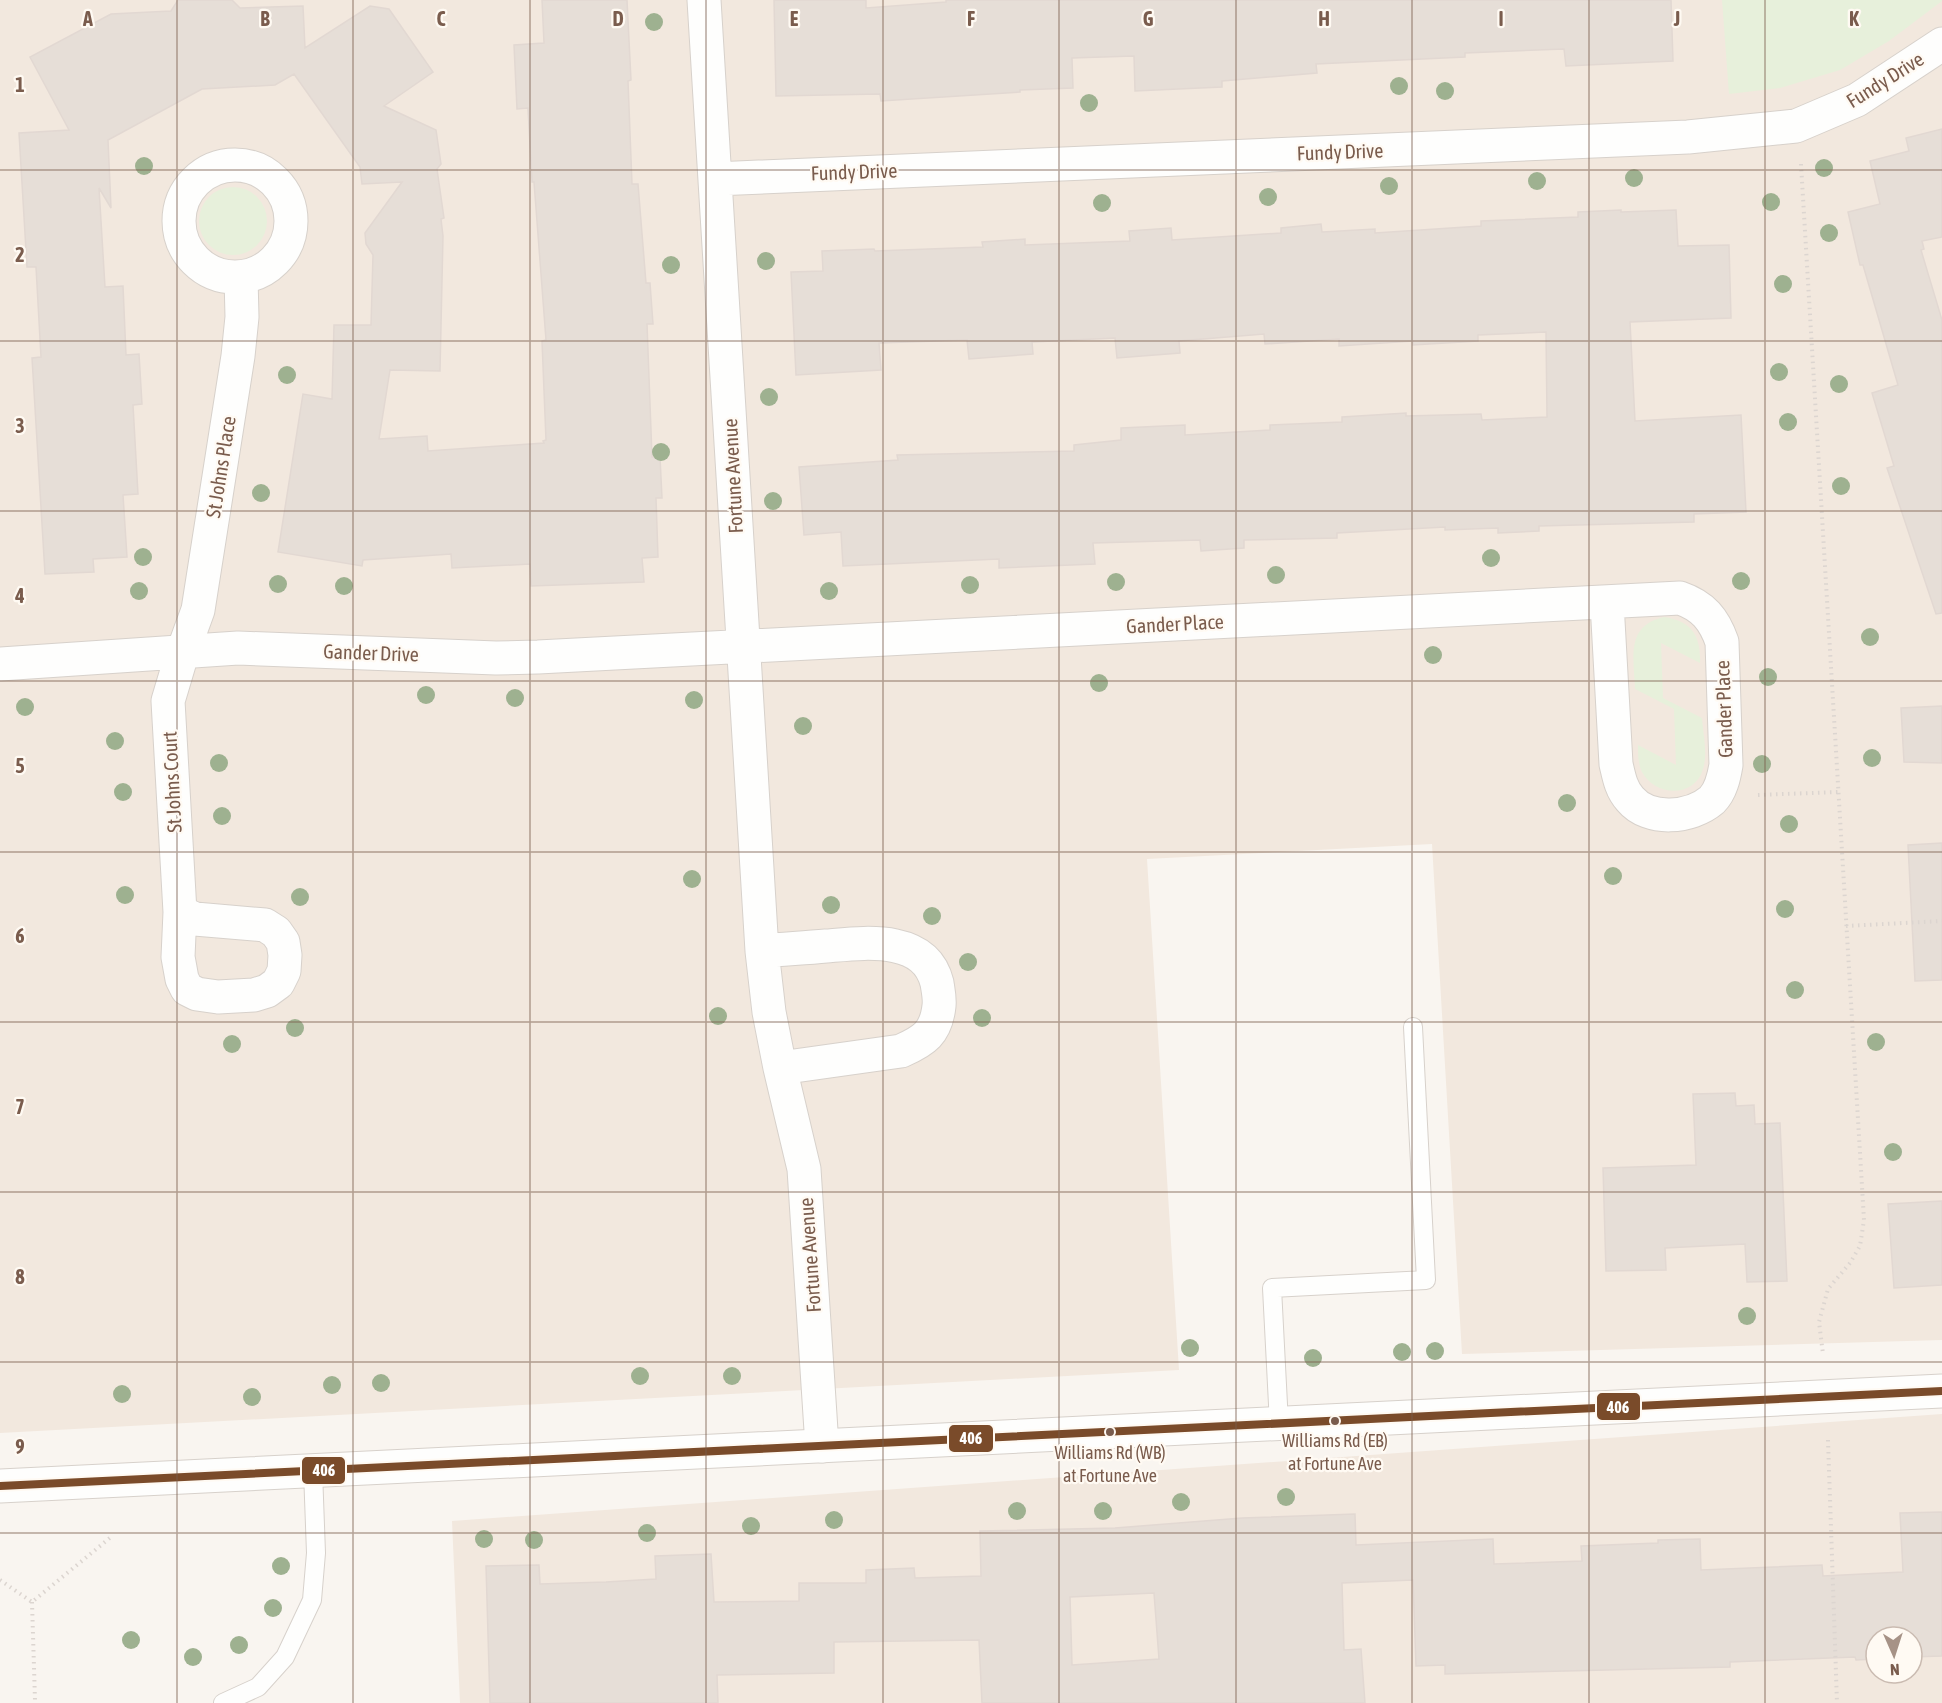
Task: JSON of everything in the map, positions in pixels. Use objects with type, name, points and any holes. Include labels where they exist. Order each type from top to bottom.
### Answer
[{"type":"street","name":"Fortune Avenue","points":[[704,0],[762,951],[780,1068],[804,1169],[822,1446]]},
{"type":"street","name":"Fundy Drive","points":[[715,179],[1688,137],[1796,126],[1857,100],[1942,45]]},
{"type":"street","name":"St Johns Place","points":[[182,654],[198,610],[238,357],[242,317],[241,277]]},
{"type":"street","name":"Gander Place","points":[[743,645],[1680,598],[1706,612],[1716,626],[1722,642],[1726,765],[1723,782],[1713,798],[1698,809],[1664,815],[1646,811],[1631,801],[1622,789],[1616,764],[1607,603]]},
{"type":"street","name":"Gander Drive","points":[[0,664],[182,654],[238,648],[507,658],[743,645]]},
{"type":"street","name":"St Johns Court","points":[[180,912],[168,701],[182,654]]},
{"type":"street","points":[[762,951],[856,943],[894,945],[910,950],[921,958],[935,977],[940,1002],[937,1018],[925,1039],[901,1052],[780,1068]]},
{"type":"street","points":[[0,1486],[1942,1391]]},
{"type":"lane","points":[[1279,1424],[1272,1288],[1426,1280],[1413,1027]]},
{"type":"lane","points":[[223,1703],[258,1687],[285,1657],[312,1600],[316,1553],[314,1471]]},
{"type":"path","points":[[1801,164],[1864,1220],[1860,1246],[1850,1263],[1828,1289],[1819,1322],[1823,1354]]},
{"type":"path","points":[[1753,795],[1838,792]]},
{"type":"path","points":[[1846,926],[1942,921]]},
{"type":"path","points":[[1828,1440],[1837,1703]]},
{"type":"path","points":[[32,1602],[111,1537]]},
{"type":"path","points":[[0,1580],[32,1602]]},
{"type":"path","points":[[32,1602],[35,1700]]},
{"type":"shaded area","points":[[0,0],[1942,0],[1942,1340],[1462,1354],[1432,844],[1147,859],[1179,1370],[0,1433]]},
{"type":"shaded area","points":[[1942,1414],[1942,1703],[460,1703],[452,1521]]},
{"type":"green space","points":[[1722,0],[1942,1],[1889,41],[1840,70],[1780,88],[1729,94]]},
{"type":"green space","points":[[233,187],[246,190],[257,197],[264,208],[267,221],[264,234],[257,245],[246,252],[233,255],[220,252],[209,245],[202,234],[199,221],[202,208],[209,197],[220,190]]},
{"type":"green space","points":[[1664,617],[1682,622],[1693,631],[1700,653],[1700,663],[1661,643],[1663,698],[1702,718],[1705,744],[1703,769],[1699,778],[1692,785],[1674,791],[1665,790],[1648,780],[1642,772],[1638,755],[1638,745],[1676,765],[1674,709],[1635,689],[1633,655],[1637,636],[1652,621]]},
{"type":"building","points":[[178,0],[232,0],[240,8],[303,6],[305,48],[370,6],[389,9],[433,72],[384,106],[436,130],[441,164],[437,169],[444,218],[441,219],[443,236],[440,371],[390,370],[379,439],[427,436],[428,451],[544,443],[543,441],[546,440],[542,341],[546,340],[534,182],[532,182],[528,108],[517,109],[514,45],[544,43],[542,0],[627,0],[631,80],[628,81],[632,184],[638,184],[646,283],[650,283],[653,324],[647,324],[652,457],[660,457],[662,498],[656,498],[658,557],[642,558],[644,582],[531,586],[530,564],[452,568],[451,554],[363,560],[362,566],[278,552],[303,394],[332,399],[334,325],[371,325],[373,255],[366,244],[365,233],[402,182],[362,184],[360,167],[294,74],[275,85],[202,89],[108,140],[111,208],[99,188],[105,287],[123,286],[126,355],[139,354],[142,404],[133,405],[138,494],[123,495],[127,557],[93,559],[94,572],[45,574],[32,358],[41,357],[36,267],[27,267],[19,133],[69,130],[30,57],[111,14],[171,11]]},
{"type":"building","points":[[774,0],[866,0],[866,8],[946,2],[946,0],[1671,0],[1673,61],[1566,66],[1564,49],[1465,53],[1465,57],[1316,64],[1317,73],[1222,81],[1222,87],[1135,91],[1134,56],[1072,58],[1073,88],[881,101],[880,94],[776,96]]},
{"type":"building","points":[[1942,129],[1942,237],[1922,241],[1924,249],[1921,250],[1942,320],[1942,613],[1936,614],[1887,468],[1894,466],[1872,393],[1898,385],[1863,265],[1860,265],[1848,212],[1880,204],[1870,161],[1909,151],[1906,138]]},
{"type":"building","points":[[1621,210],[1621,212],[1676,210],[1678,246],[1729,245],[1731,318],[1630,322],[1635,421],[1741,415],[1746,512],[1694,514],[1694,522],[1539,526],[1539,531],[1498,533],[1498,528],[1445,530],[1445,527],[1337,533],[1337,538],[1244,540],[1244,548],[1201,551],[1200,540],[1093,543],[1095,564],[999,568],[999,559],[843,566],[841,532],[804,535],[799,467],[898,460],[897,455],[1074,451],[1074,445],[1121,440],[1121,428],[1185,425],[1185,435],[1270,430],[1270,425],[1342,422],[1342,417],[1406,413],[1406,416],[1481,414],[1482,420],[1547,417],[1546,332],[1478,335],[1478,341],[1413,345],[1413,341],[1339,346],[1339,339],[1265,344],[1264,334],[1179,341],[1180,353],[1117,358],[1115,338],[1032,342],[1033,354],[969,359],[967,340],[879,343],[881,370],[796,375],[791,272],[823,271],[822,251],[983,247],[982,242],[1025,239],[1025,245],[1130,241],[1129,231],[1171,228],[1172,240],[1281,233],[1281,228],[1321,224],[1322,232],[1375,229],[1375,233],[1481,226],[1481,221],[1578,217],[1578,212]]},
{"type":"building","points":[[1942,706],[1942,763],[1904,762],[1901,708]]},
{"type":"building","points":[[1942,843],[1942,980],[1915,981],[1908,845]]},
{"type":"building","points":[[1735,1093],[1736,1106],[1754,1105],[1755,1124],[1780,1123],[1787,1281],[1747,1282],[1745,1244],[1665,1248],[1666,1270],[1606,1271],[1603,1168],[1696,1165],[1693,1094]]},
{"type":"building","points":[[1942,1201],[1942,1285],[1894,1288],[1888,1204]]},
{"type":"building","points":[[1942,1512],[1942,1656],[1924,1657],[1924,1625],[1864,1625],[1864,1660],[1856,1660],[1855,1657],[1730,1662],[1730,1667],[1445,1674],[1445,1665],[1416,1666],[1413,1580],[1342,1583],[1344,1650],[1361,1649],[1365,1703],[982,1703],[979,1640],[834,1642],[834,1673],[717,1675],[718,1703],[490,1703],[486,1566],[539,1565],[540,1584],[606,1582],[656,1579],[655,1556],[711,1554],[714,1602],[799,1601],[799,1583],[866,1583],[866,1570],[914,1568],[915,1578],[981,1576],[980,1531],[1115,1528],[1242,1518],[1355,1514],[1356,1545],[1493,1539],[1494,1564],[1582,1561],[1581,1546],[1700,1539],[1701,1570],[1822,1565],[1823,1576],[1903,1572],[1900,1513]],"holes":[[[1154,1593],[1159,1659],[1072,1665],[1070,1597]]]},
{"type":"transit line","name":"406","points":[[0,1486],[1942,1391]]},
{"type":"place","name":"Williams Rd (EB) at Fortune Ave","points":[[1335,1421]]},
{"type":"place","name":"Williams Rd (WB) at Fortune Ave","points":[[1110,1432]]}]
